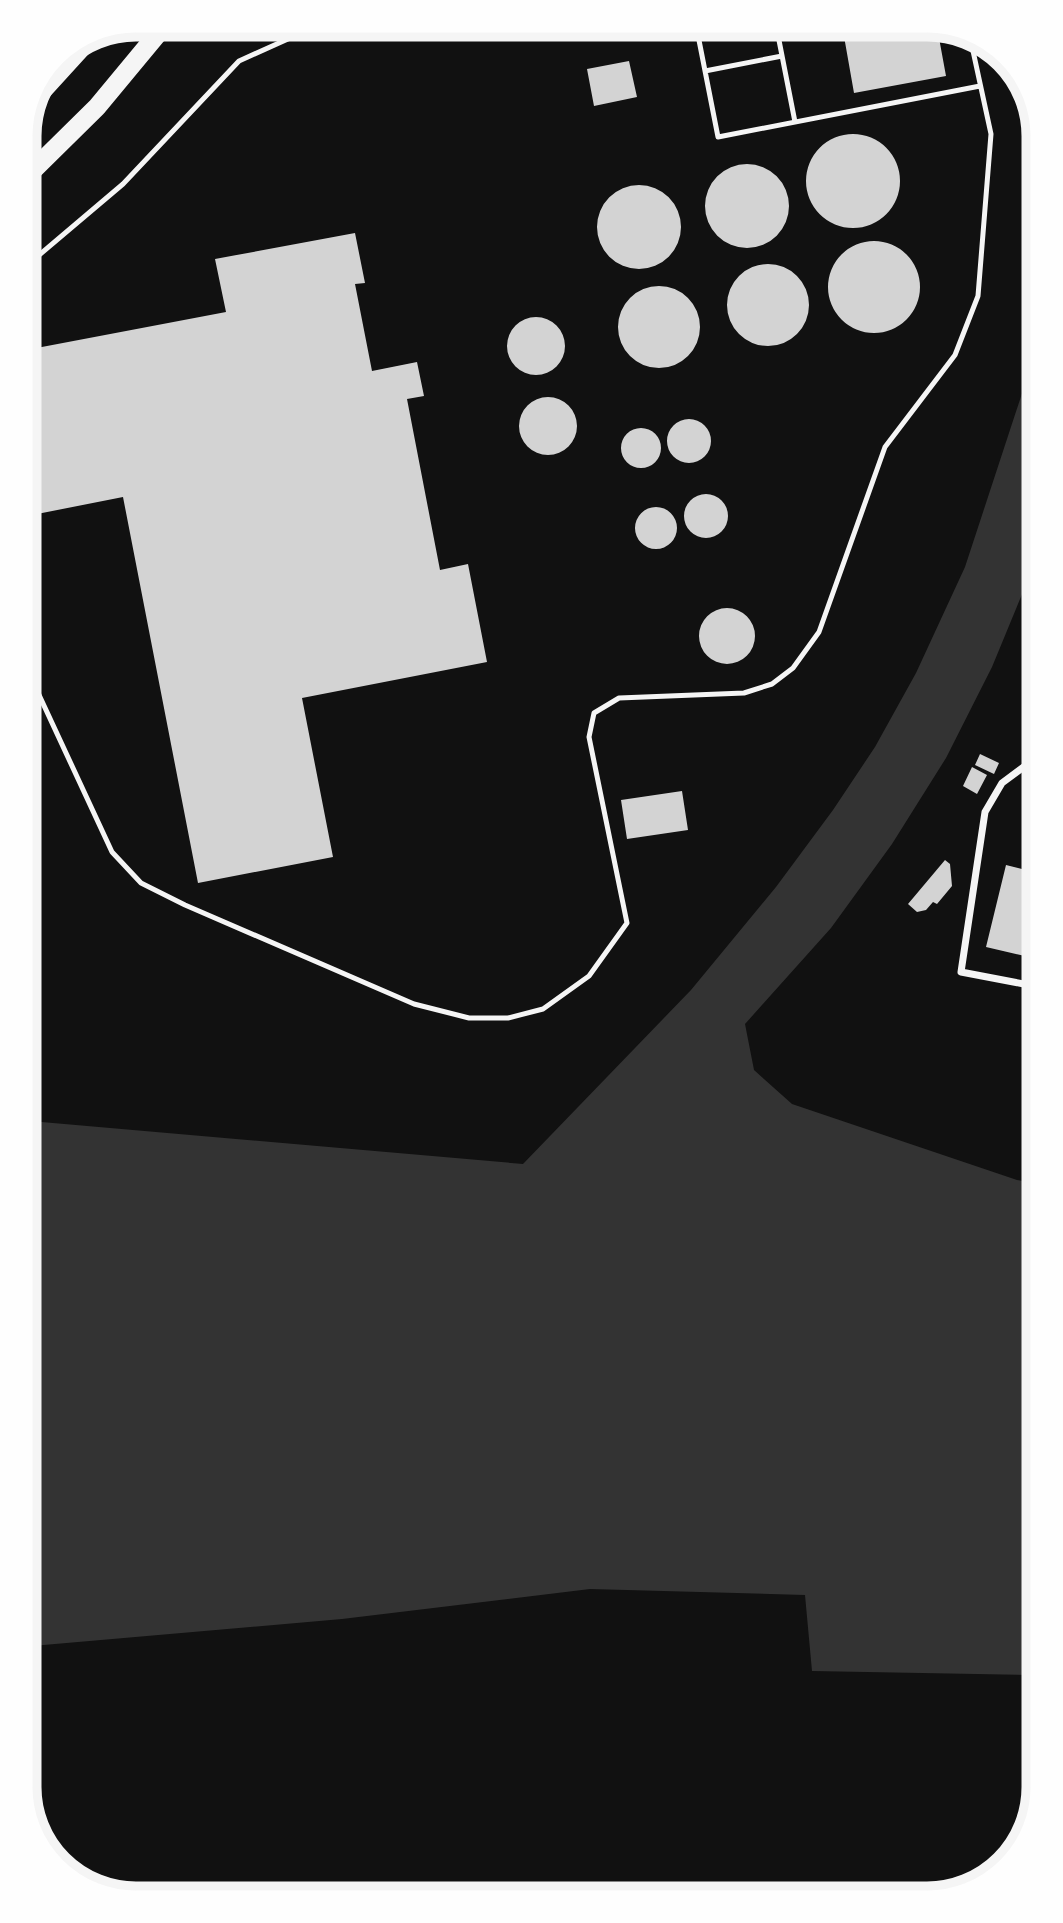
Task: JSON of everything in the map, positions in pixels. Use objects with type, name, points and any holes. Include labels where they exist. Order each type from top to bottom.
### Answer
[{"type":"highway","points":[[37,166],[97,107],[154,37]]},
{"type":"street","points":[[1026,767],[1002,783],[985,812],[961,972],[1026,984]]},
{"type":"lane","points":[[37,257],[123,184],[239,61],[291,37]]},
{"type":"lane","points":[[698,37],[718,137],[981,86]]},
{"type":"lane","points":[[778,37],[795,122]]},
{"type":"lane","points":[[37,691],[112,852],[141,883],[185,905],[414,1004],[469,1018],[508,1017],[543,1009],[589,976],[626,923],[589,737],[594,713],[619,698],[744,693],[772,684],[793,668],[820,632],[885,447],[955,355],[978,296],[991,134],[972,48]]},
{"type":"lane","points":[[705,71],[782,56]]},
{"type":"shaded area","points":[[1026,381],[1026,585],[992,667],[946,758],[892,844],[831,928],[745,1024],[754,1070],[792,1104],[1026,1182],[1026,1675],[812,1671],[805,1595],[590,1589],[342,1619],[37,1646],[37,1122],[523,1164],[691,990],[776,887],[875,747],[916,673],[965,567]]},
{"type":"building","points":[[844,37],[939,38],[946,76],[854,93]]},
{"type":"building","points":[[629,61],[637,97],[594,106],[587,69]]},
{"type":"building","points":[[853,134],[871,138],[886,148],[896,163],[900,181],[896,199],[886,214],[871,224],[853,228],[835,224],[820,214],[810,199],[806,181],[810,163],[820,148],[835,138]]},
{"type":"building","points":[[747,164],[763,167],[777,176],[786,190],[789,206],[786,222],[777,236],[763,245],[747,248],[731,245],[717,236],[708,222],[705,206],[708,190],[717,176],[731,167]]},
{"type":"building","points":[[639,185],[655,188],[669,197],[678,211],[681,227],[678,243],[669,257],[655,266],[639,269],[623,266],[609,257],[600,243],[597,227],[600,211],[609,197],[623,188]]},
{"type":"building","points":[[355,233],[365,283],[355,284],[372,371],[417,362],[424,396],[407,399],[440,570],[468,564],[487,662],[302,698],[333,857],[198,883],[123,497],[37,514],[37,348],[226,312],[215,259]]},
{"type":"building","points":[[874,241],[900,249],[912,261],[920,287],[912,313],[900,325],[874,333],[848,325],[836,313],[828,287],[836,261],[848,249]]},
{"type":"building","points":[[768,264],[784,267],[797,276],[806,289],[809,305],[806,321],[797,334],[784,343],[768,346],[752,343],[739,334],[730,321],[727,305],[730,289],[739,276],[752,267]]},
{"type":"building","points":[[659,286],[675,289],[688,298],[697,311],[700,327],[697,343],[688,356],[675,365],[659,368],[643,365],[630,356],[621,343],[618,327],[621,311],[630,298],[643,289]]},
{"type":"building","points":[[530,317],[542,317],[552,321],[561,330],[565,352],[557,367],[542,375],[530,375],[520,371],[511,362],[507,352],[507,340],[511,330],[520,321]]},
{"type":"building","points":[[542,397],[554,397],[569,405],[577,420],[577,432],[569,447],[554,455],[542,455],[527,447],[519,432],[519,420],[527,405]]},
{"type":"building","points":[[689,419],[698,420],[705,425],[710,432],[710,450],[705,457],[698,462],[689,463],[680,462],[673,457],[668,450],[667,441],[668,432],[673,425],[680,420]]},
{"type":"building","points":[[641,428],[649,429],[655,434],[660,440],[660,456],[655,462],[649,467],[641,468],[633,467],[627,462],[622,456],[621,448],[622,440],[627,434],[633,429]]},
{"type":"building","points":[[706,494],[721,501],[728,516],[721,531],[706,538],[691,531],[684,516],[691,501]]},
{"type":"building","points":[[656,507],[671,513],[677,528],[671,543],[656,549],[641,543],[635,528],[641,513]]},
{"type":"building","points":[[727,608],[738,610],[747,616],[753,625],[753,647],[747,656],[738,662],[727,664],[716,662],[707,656],[701,647],[699,636],[701,625],[707,616],[716,610]]},
{"type":"building","points":[[980,754],[999,763],[994,774],[975,765]]},
{"type":"building","points":[[972,767],[987,775],[977,794],[963,786]]},
{"type":"building","points":[[682,791],[688,830],[627,839],[621,800]]},
{"type":"building","points":[[945,860],[950,864],[952,886],[937,904],[933,902],[926,910],[917,912],[908,904]]},
{"type":"building","points":[[1006,865],[1026,870],[1025,956],[986,947]]}]
